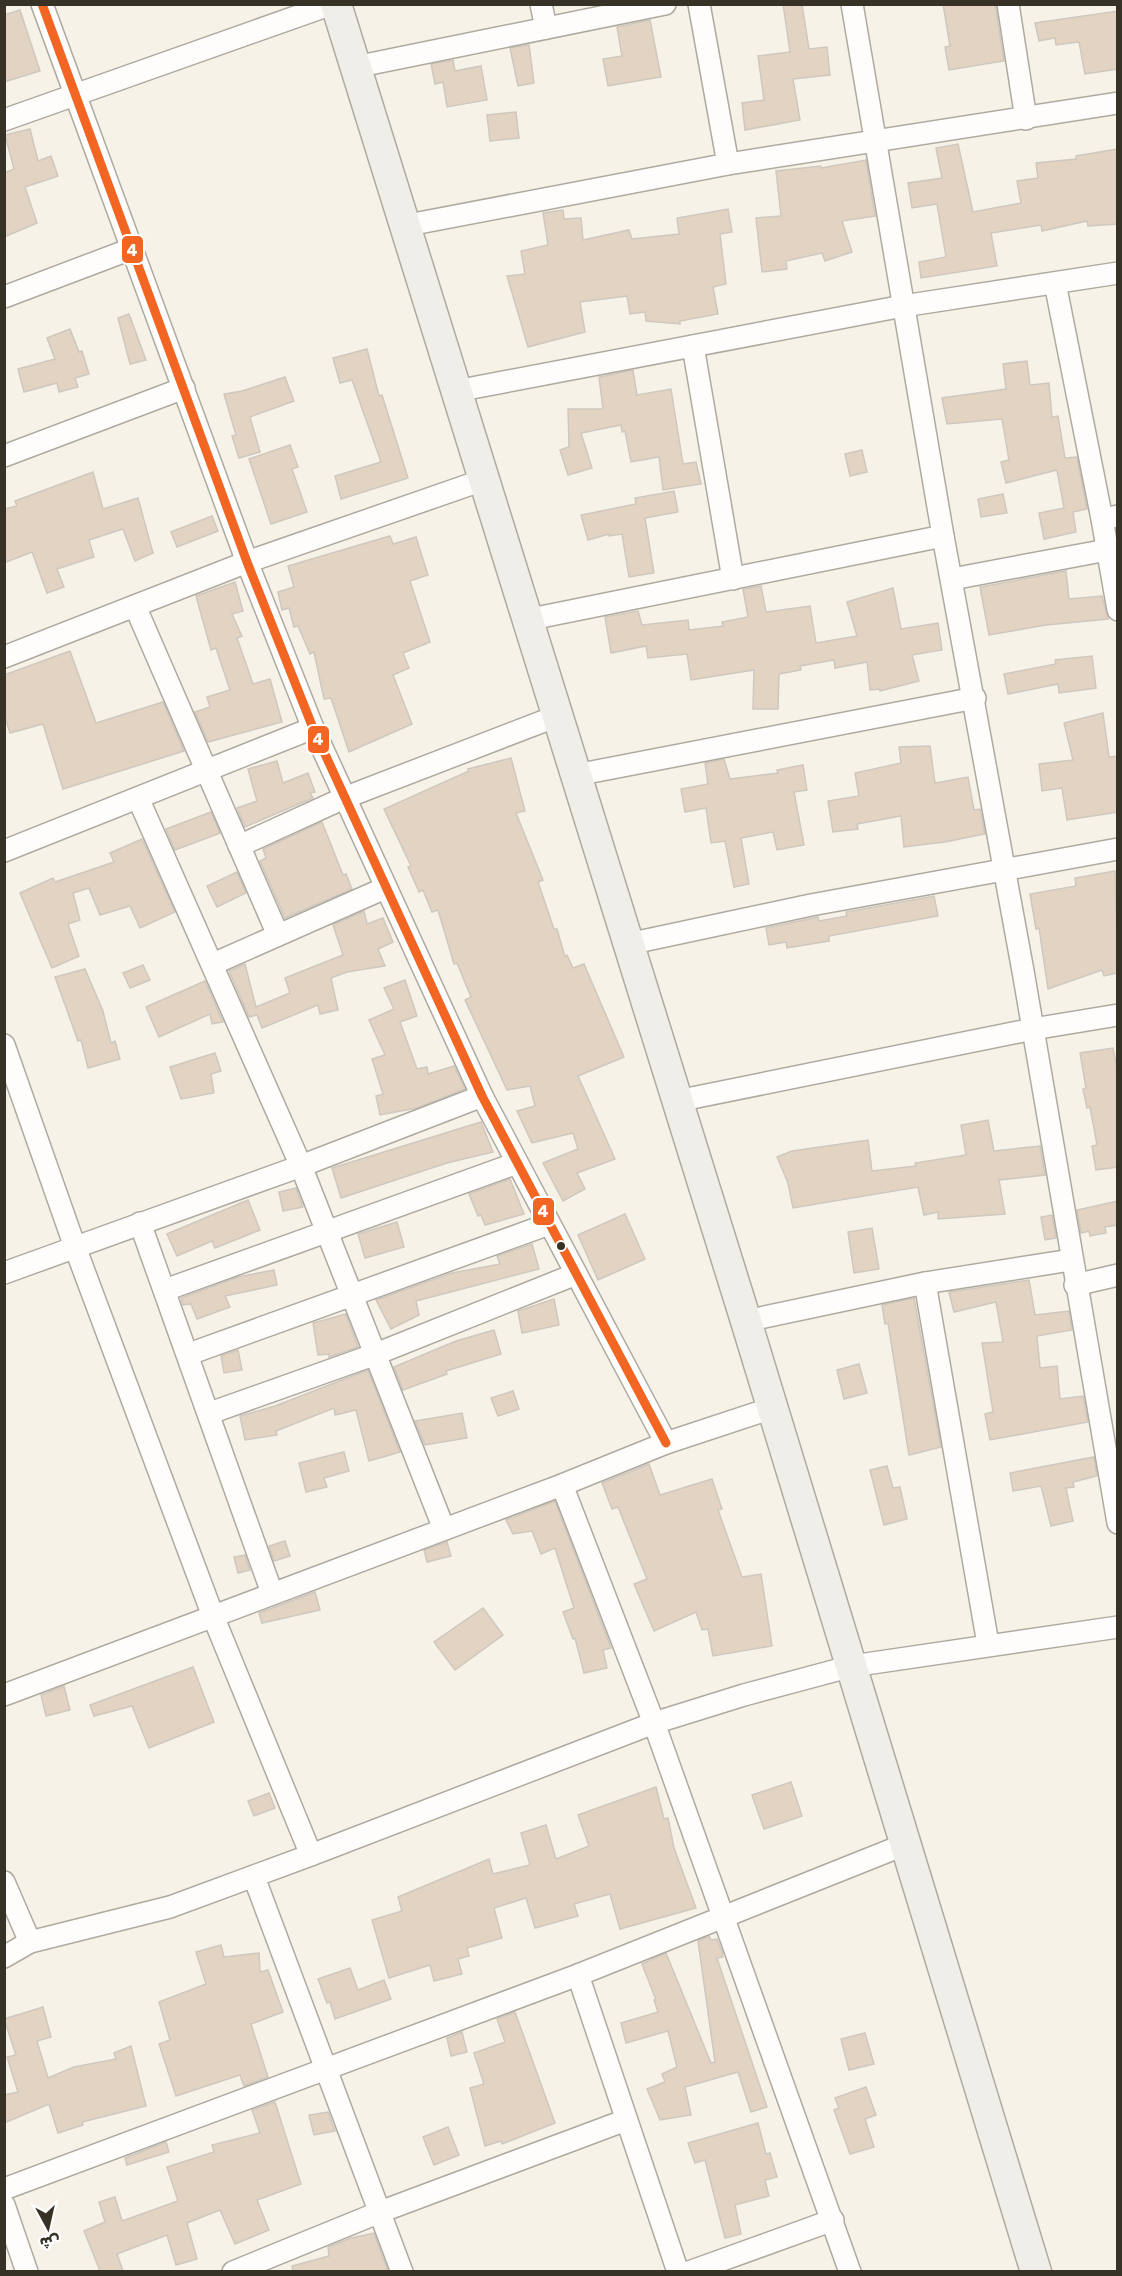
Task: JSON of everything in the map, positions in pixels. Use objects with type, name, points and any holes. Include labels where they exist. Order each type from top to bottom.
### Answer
[{"type":"main road","points":[[334,4],[746,1321],[1036,2271]]},
{"type":"street","points":[[42,4],[247,562],[313,729],[482,1096],[666,1443]]},
{"type":"street","points":[[4,120],[334,4]]},
{"type":"street","points":[[542,4],[546,28]]},
{"type":"street","points":[[355,67],[665,4]]},
{"type":"street","points":[[699,4],[728,164]]},
{"type":"street","points":[[852,4],[943,536],[975,698],[1118,1523]]},
{"type":"street","points":[[1008,4],[1026,119]]},
{"type":"street","points":[[403,226],[728,164],[875,139],[1118,104]]},
{"type":"street","points":[[4,297],[131,249]]},
{"type":"street","points":[[456,391],[903,306],[1118,273]]},
{"type":"street","points":[[1055,283],[1110,517],[1107,550],[1118,610]]},
{"type":"street","points":[[693,346],[733,579]]},
{"type":"street","points":[[4,456],[184,388]]},
{"type":"street","points":[[4,657],[247,562],[483,480]]},
{"type":"street","points":[[526,620],[943,536]]},
{"type":"street","points":[[952,579],[1107,550]]},
{"type":"street","points":[[135,606],[278,935]]},
{"type":"street","points":[[576,775],[975,698]]},
{"type":"street","points":[[239,846],[344,798],[557,716]]},
{"type":"street","points":[[4,851],[313,729]]},
{"type":"street","points":[[138,798],[301,1166],[444,1529]]},
{"type":"street","points":[[628,944],[1005,869],[1118,849]]},
{"type":"street","points":[[213,964],[385,888]]},
{"type":"street","points":[[677,1101],[1033,1029],[1118,1016]]},
{"type":"street","points":[[4,1045],[75,1247],[213,1616],[312,1855]]},
{"type":"street","points":[[4,1273],[301,1166],[482,1096]]},
{"type":"street","points":[[165,1290],[517,1163]]},
{"type":"street","points":[[140,1223],[189,1354],[272,1593]]},
{"type":"street","points":[[189,1354],[549,1224]]},
{"type":"street","points":[[746,1321],[925,1283],[1071,1260]]},
{"type":"street","points":[[210,1413],[376,1354],[576,1274]]},
{"type":"street","points":[[1076,1285],[1118,1275]]},
{"type":"street","points":[[925,1283],[987,1644]]},
{"type":"street","points":[[4,1695],[562,1485],[666,1443],[772,1408]]},
{"type":"street","points":[[562,1485],[654,1722],[723,1919],[834,2220],[850,2271]]},
{"type":"street","points":[[4,1957],[30,1942],[170,1907],[254,1877],[654,1722],[852,1666],[987,1644],[1118,1627]]},
{"type":"street","points":[[4,2189],[326,2071],[578,1975],[906,1844]]},
{"type":"street","points":[[254,1877],[402,2271]]},
{"type":"street","points":[[4,1882],[30,1942]]},
{"type":"street","points":[[578,1975],[678,2271]]},
{"type":"street","points":[[233,2271],[380,2212],[626,2120]]},
{"type":"street","points":[[4,2205],[27,2271]]},
{"type":"street","points":[[688,2271],[834,2220]]},
{"type":"building","points":[[783,4],[802,4],[809,49],[827,47],[830,75],[793,79],[800,120],[745,130],[742,103],[764,100],[758,56],[790,52]]},
{"type":"building","points":[[943,4],[995,4],[1004,61],[949,70],[945,47],[950,46]]},
{"type":"building","points":[[20,10],[40,71],[4,82],[4,15]]},
{"type":"building","points":[[1118,11],[1118,69],[1085,74],[1079,42],[1056,45],[1055,38],[1039,41],[1035,23]]},
{"type":"building","points":[[650,20],[661,77],[608,86],[603,59],[622,56],[617,27]]},
{"type":"building","points":[[529,45],[534,83],[518,86],[510,48]]},
{"type":"building","points":[[453,60],[455,71],[481,66],[487,100],[447,107],[443,82],[435,84],[431,64]]},
{"type":"building","points":[[516,112],[519,138],[490,141],[487,115]]},
{"type":"building","points":[[30,129],[38,161],[51,156],[58,176],[25,187],[37,223],[4,237],[4,173],[14,169],[5,135]]},
{"type":"building","points":[[958,144],[973,212],[1021,203],[1017,181],[1038,178],[1036,163],[1076,159],[1076,156],[1118,149],[1118,224],[1088,226],[1087,221],[1042,231],[1041,225],[991,233],[997,266],[921,278],[919,262],[946,257],[937,204],[912,208],[908,183],[942,178],[936,148]]},
{"type":"building","points":[[866,160],[875,216],[842,221],[852,252],[825,261],[822,253],[786,261],[787,269],[762,272],[756,218],[781,216],[776,171],[821,166],[821,168]]},
{"type":"building","points":[[728,209],[732,232],[720,234],[726,284],[713,287],[718,314],[680,321],[680,324],[646,321],[645,312],[630,314],[627,296],[580,302],[585,332],[528,347],[507,276],[525,274],[521,251],[548,245],[543,213],[563,210],[564,219],[581,218],[583,240],[629,230],[632,239],[679,234],[677,218]]},
{"type":"building","points":[[129,314],[146,360],[130,364],[118,318]]},
{"type":"building","points":[[70,329],[79,352],[82,351],[89,374],[75,378],[78,387],[59,392],[57,383],[24,392],[18,369],[55,359],[47,338]]},
{"type":"building","points":[[367,349],[379,396],[382,395],[408,478],[341,499],[335,476],[381,462],[352,380],[340,383],[333,358]]},
{"type":"building","points":[[1027,361],[1030,385],[1049,383],[1052,417],[1058,416],[1065,458],[1077,457],[1087,509],[1073,512],[1076,532],[1044,539],[1039,513],[1064,508],[1057,470],[1006,483],[1001,462],[1009,460],[1002,419],[947,424],[942,398],[1006,389],[1003,364]]},
{"type":"building","points":[[633,370],[637,395],[671,389],[683,464],[696,462],[701,484],[663,490],[659,457],[631,462],[625,431],[622,432],[621,425],[581,433],[592,468],[568,475],[560,450],[569,447],[568,409],[603,409],[599,377]]},
{"type":"building","points":[[285,377],[294,401],[250,417],[260,452],[239,458],[232,436],[236,435],[224,394],[242,391]]},
{"type":"building","points":[[290,445],[298,467],[292,469],[307,512],[271,524],[249,459]]},
{"type":"building","points":[[862,450],[867,472],[850,476],[845,454]]},
{"type":"building","points":[[93,472],[103,509],[138,498],[153,553],[135,561],[123,529],[89,540],[94,557],[57,569],[64,587],[47,593],[32,552],[4,563],[4,509],[17,506],[15,501]]},
{"type":"building","points":[[674,491],[678,512],[645,518],[654,573],[629,577],[622,534],[609,536],[609,534],[588,540],[581,515],[636,504],[635,498]]},
{"type":"building","points":[[1003,494],[1007,513],[981,517],[978,499]]},
{"type":"building","points":[[212,516],[218,531],[177,547],[171,532]]},
{"type":"building","points":[[390,536],[393,544],[416,537],[428,575],[410,581],[430,642],[403,653],[409,668],[393,675],[412,724],[349,752],[331,698],[324,699],[314,652],[310,654],[298,626],[294,627],[289,608],[282,610],[278,592],[294,587],[288,566]]},
{"type":"building","points":[[1066,571],[1069,599],[1102,596],[1108,619],[1046,625],[989,635],[980,587]]},
{"type":"building","points":[[235,582],[243,611],[232,614],[242,636],[237,638],[253,684],[270,679],[282,722],[208,742],[195,712],[210,707],[207,697],[230,690],[216,648],[211,650],[196,596]]},
{"type":"building","points":[[761,586],[766,612],[810,606],[816,643],[857,636],[847,602],[893,588],[901,629],[938,623],[942,650],[912,655],[919,681],[880,691],[880,689],[870,690],[867,662],[835,668],[834,660],[800,666],[801,670],[779,674],[778,709],[753,709],[754,670],[691,680],[687,654],[648,658],[646,646],[611,653],[605,617],[638,611],[642,625],[688,620],[689,630],[723,626],[722,622],[748,617],[743,589]]},
{"type":"building","points":[[70,651],[96,723],[163,702],[184,751],[63,789],[43,724],[10,733],[4,715],[4,675]]},
{"type":"building","points":[[1092,656],[1096,688],[1059,693],[1058,684],[1008,694],[1004,674],[1056,664],[1055,660]]},
{"type":"building","points":[[1103,713],[1109,757],[1118,756],[1118,812],[1067,820],[1062,788],[1042,791],[1039,764],[1073,760],[1064,723]]},
{"type":"building","points":[[930,746],[935,783],[968,777],[974,810],[980,809],[985,834],[904,847],[901,816],[857,824],[858,829],[833,832],[828,801],[859,796],[855,773],[901,763],[899,747]]},
{"type":"building","points":[[511,758],[525,811],[516,813],[543,880],[538,882],[554,929],[557,929],[565,957],[567,955],[573,968],[584,964],[624,1057],[578,1076],[615,1159],[577,1173],[585,1189],[563,1201],[543,1163],[578,1149],[573,1133],[532,1143],[517,1111],[535,1106],[530,1086],[507,1090],[465,1000],[471,997],[457,963],[454,964],[438,910],[432,912],[423,890],[419,892],[408,867],[411,866],[384,809],[469,771],[468,769]]},
{"type":"building","points":[[724,759],[730,779],[778,773],[777,770],[803,765],[807,790],[794,792],[804,845],[777,850],[773,832],[741,838],[749,884],[734,887],[725,841],[711,843],[706,808],[685,812],[681,789],[708,784],[705,763]]},
{"type":"building","points":[[277,761],[283,783],[308,773],[315,792],[310,793],[313,798],[245,827],[237,808],[257,801],[248,769]]},
{"type":"building","points":[[211,812],[220,833],[175,850],[166,829]]},
{"type":"building","points":[[322,822],[343,875],[346,874],[352,889],[285,918],[260,861],[266,858],[263,849]]},
{"type":"building","points":[[142,839],[175,912],[140,928],[130,906],[100,915],[89,888],[73,893],[80,920],[68,924],[79,956],[52,968],[20,893],[53,878],[55,882],[114,862],[110,853]]},
{"type":"building","points":[[1115,871],[1118,973],[1104,976],[1102,970],[1048,989],[1039,928],[1036,929],[1030,894],[1076,886],[1075,878]]},
{"type":"building","points":[[237,872],[246,893],[217,907],[207,886]]},
{"type":"building","points":[[934,896],[938,916],[829,936],[829,941],[787,948],[786,942],[769,945],[766,928],[818,917],[819,921],[847,916],[846,912]]},
{"type":"building","points":[[364,911],[367,924],[383,918],[393,942],[378,949],[385,966],[347,972],[331,978],[338,1010],[320,1014],[318,1005],[262,1028],[257,1015],[249,1017],[229,971],[245,964],[256,1007],[290,993],[285,978],[343,955],[333,925]]},
{"type":"building","points":[[143,965],[150,980],[130,988],[123,973]]},
{"type":"building","points":[[85,969],[103,1011],[111,1043],[115,1041],[120,1059],[88,1068],[81,1040],[78,1041],[55,977]]},
{"type":"building","points":[[405,980],[417,1016],[400,1022],[417,1069],[427,1067],[428,1074],[454,1066],[465,1089],[417,1108],[380,1115],[376,1096],[383,1094],[372,1059],[385,1055],[369,1020],[394,1009],[384,988]]},
{"type":"building","points":[[205,981],[223,1022],[212,1024],[210,1014],[159,1037],[146,1007]]},
{"type":"building","points":[[1113,1048],[1118,1073],[1118,1167],[1096,1170],[1092,1146],[1097,1145],[1090,1107],[1087,1108],[1083,1089],[1086,1088],[1080,1053]]},
{"type":"building","points":[[215,1053],[221,1071],[211,1074],[214,1093],[181,1099],[170,1067]]},
{"type":"building","points":[[988,1120],[994,1151],[1040,1146],[1045,1175],[999,1180],[1005,1214],[938,1219],[938,1212],[924,1215],[918,1187],[793,1208],[788,1183],[777,1157],[792,1151],[868,1140],[872,1171],[916,1166],[915,1163],[966,1155],[961,1125]]},
{"type":"building","points":[[481,1122],[493,1152],[447,1163],[341,1198],[332,1168]]},
{"type":"building","points":[[510,1179],[524,1214],[485,1225],[481,1215],[478,1216],[469,1194]]},
{"type":"building","points":[[296,1188],[303,1207],[283,1211],[279,1192]]},
{"type":"building","points":[[248,1200],[260,1230],[215,1248],[212,1241],[177,1256],[167,1234]]},
{"type":"building","points":[[1118,1201],[1118,1225],[1105,1227],[1106,1233],[1090,1236],[1089,1231],[1081,1233],[1077,1210]]},
{"type":"building","points":[[625,1214],[645,1259],[598,1280],[578,1235]]},
{"type":"building","points":[[1052,1215],[1056,1238],[1045,1240],[1041,1217]]},
{"type":"building","points":[[397,1222],[404,1247],[365,1258],[358,1234]]},
{"type":"building","points":[[872,1228],[879,1269],[854,1273],[848,1232]]},
{"type":"building","points":[[532,1244],[539,1269],[416,1301],[419,1315],[391,1329],[376,1300],[452,1273],[500,1264],[497,1256]]},
{"type":"building","points":[[274,1270],[277,1285],[225,1296],[230,1307],[197,1319],[191,1304],[183,1305],[181,1298],[238,1277]]},
{"type":"building","points":[[1029,1280],[1035,1315],[1069,1311],[1072,1330],[1037,1336],[1040,1368],[1057,1366],[1060,1399],[1083,1396],[1088,1422],[990,1440],[985,1414],[993,1412],[982,1343],[1003,1342],[996,1302],[954,1312],[949,1292]]},
{"type":"building","points":[[914,1298],[941,1447],[909,1455],[888,1323],[885,1324],[882,1305]]},
{"type":"building","points":[[554,1299],[559,1325],[522,1333],[518,1311]]},
{"type":"building","points":[[346,1314],[358,1347],[329,1357],[329,1354],[318,1355],[313,1323]]},
{"type":"building","points":[[494,1330],[501,1354],[446,1371],[447,1374],[403,1390],[394,1367],[456,1341]]},
{"type":"building","points":[[238,1350],[242,1370],[224,1373],[221,1356]]},
{"type":"building","points":[[859,1364],[867,1393],[844,1399],[837,1370]]},
{"type":"building","points":[[368,1370],[400,1452],[369,1461],[356,1410],[335,1415],[334,1408],[276,1431],[277,1435],[245,1440],[240,1416],[275,1406]]},
{"type":"building","points":[[513,1391],[519,1409],[498,1416],[491,1398]]},
{"type":"building","points":[[462,1413],[467,1438],[425,1445],[415,1421]]},
{"type":"building","points":[[344,1452],[349,1471],[324,1478],[327,1487],[306,1492],[299,1463]]},
{"type":"building","points":[[1094,1457],[1097,1476],[1073,1482],[1074,1487],[1066,1488],[1073,1521],[1051,1526],[1041,1486],[1013,1491],[1010,1473]]},
{"type":"building","points":[[649,1464],[660,1495],[712,1479],[722,1509],[718,1510],[742,1577],[761,1574],[772,1646],[713,1656],[708,1629],[702,1630],[696,1612],[654,1631],[634,1584],[647,1579],[618,1507],[612,1509],[602,1483]]},
{"type":"building","points":[[887,1466],[893,1488],[900,1487],[907,1519],[884,1525],[870,1470]]},
{"type":"building","points":[[555,1501],[611,1648],[603,1650],[607,1668],[584,1673],[575,1638],[573,1639],[563,1612],[574,1608],[555,1548],[541,1554],[532,1531],[513,1534],[506,1520]]},
{"type":"building","points":[[285,1541],[290,1556],[274,1561],[269,1546]]},
{"type":"building","points":[[447,1542],[451,1556],[427,1562],[424,1550]]},
{"type":"building","points":[[245,1555],[250,1570],[238,1573],[234,1557]]},
{"type":"building","points":[[315,1592],[320,1610],[262,1623],[259,1613]]},
{"type":"building","points":[[483,1608],[503,1635],[455,1670],[434,1642]]},
{"type":"building","points":[[193,1667],[214,1722],[149,1748],[132,1706],[94,1716],[90,1705]]},
{"type":"building","points":[[64,1686],[70,1710],[46,1716],[41,1695]]},
{"type":"building","points":[[791,1782],[802,1816],[764,1829],[752,1795]]},
{"type":"building","points":[[656,1787],[664,1819],[668,1818],[674,1848],[696,1908],[620,1929],[610,1894],[574,1904],[578,1916],[535,1928],[526,1898],[494,1908],[502,1938],[467,1948],[469,1956],[458,1959],[462,1974],[434,1981],[430,1965],[389,1978],[372,1920],[402,1911],[398,1897],[489,1859],[493,1874],[530,1865],[521,1833],[546,1825],[556,1859],[589,1846],[578,1815]]},
{"type":"building","points":[[269,1793],[275,1808],[254,1816],[248,1801]]},
{"type":"building","points":[[709,1936],[711,1940],[717,1939],[722,1952],[723,1957],[717,1958],[767,2107],[751,2112],[738,2072],[685,2087],[691,2115],[660,2120],[647,2089],[665,2082],[662,2074],[677,2067],[668,2031],[626,2043],[621,2023],[658,2012],[654,2000],[656,2000],[642,1964],[666,1953],[711,2063],[715,2062],[698,1941]]},
{"type":"building","points":[[221,1945],[224,1957],[259,1953],[260,1972],[268,1970],[283,2012],[251,2024],[268,2077],[244,2086],[240,2075],[176,2096],[159,2044],[170,2040],[159,2002],[206,1984],[196,1952]]},
{"type":"building","points":[[350,1968],[358,1990],[384,1980],[391,1999],[335,2019],[330,2002],[327,2003],[318,1979]]},
{"type":"building","points":[[43,2007],[51,2037],[37,2041],[48,2078],[74,2067],[116,2059],[114,2053],[131,2046],[146,2106],[82,2122],[83,2125],[58,2133],[49,2104],[4,2123],[4,2095],[18,2092],[7,2057],[16,2055],[4,2019]]},
{"type":"building","points":[[515,2012],[555,2123],[502,2144],[501,2141],[485,2146],[470,2088],[484,2084],[474,2053],[505,2042],[497,2019]]},
{"type":"building","points":[[462,2032],[467,2052],[451,2056],[447,2038]]},
{"type":"building","points":[[865,2033],[874,2064],[849,2070],[841,2039]]},
{"type":"building","points":[[866,2087],[876,2115],[865,2119],[874,2147],[850,2154],[834,2110],[839,2108],[835,2098]]},
{"type":"building","points":[[275,2102],[301,2184],[257,2200],[269,2230],[235,2244],[220,2210],[187,2223],[197,2259],[176,2265],[167,2235],[117,2254],[123,2271],[100,2271],[84,2231],[105,2222],[99,2202],[115,2197],[122,2221],[178,2201],[167,2167],[214,2152],[212,2145],[260,2133],[252,2110]]},
{"type":"building","points":[[328,2112],[335,2131],[314,2135],[309,2115]]},
{"type":"building","points":[[758,2123],[766,2154],[770,2153],[777,2177],[765,2180],[769,2196],[735,2205],[741,2234],[725,2238],[705,2160],[695,2163],[688,2143]]},
{"type":"building","points":[[448,2127],[459,2155],[434,2165],[423,2137]]},
{"type":"building","points":[[166,2142],[169,2152],[127,2165],[125,2158]]},
{"type":"building","points":[[374,2233],[388,2271],[293,2271],[292,2266],[329,2256],[328,2247],[351,2238]]},
{"type":"transit line","name":"4","points":[[42,4],[247,562],[313,728],[482,1096],[666,1443]]}]
